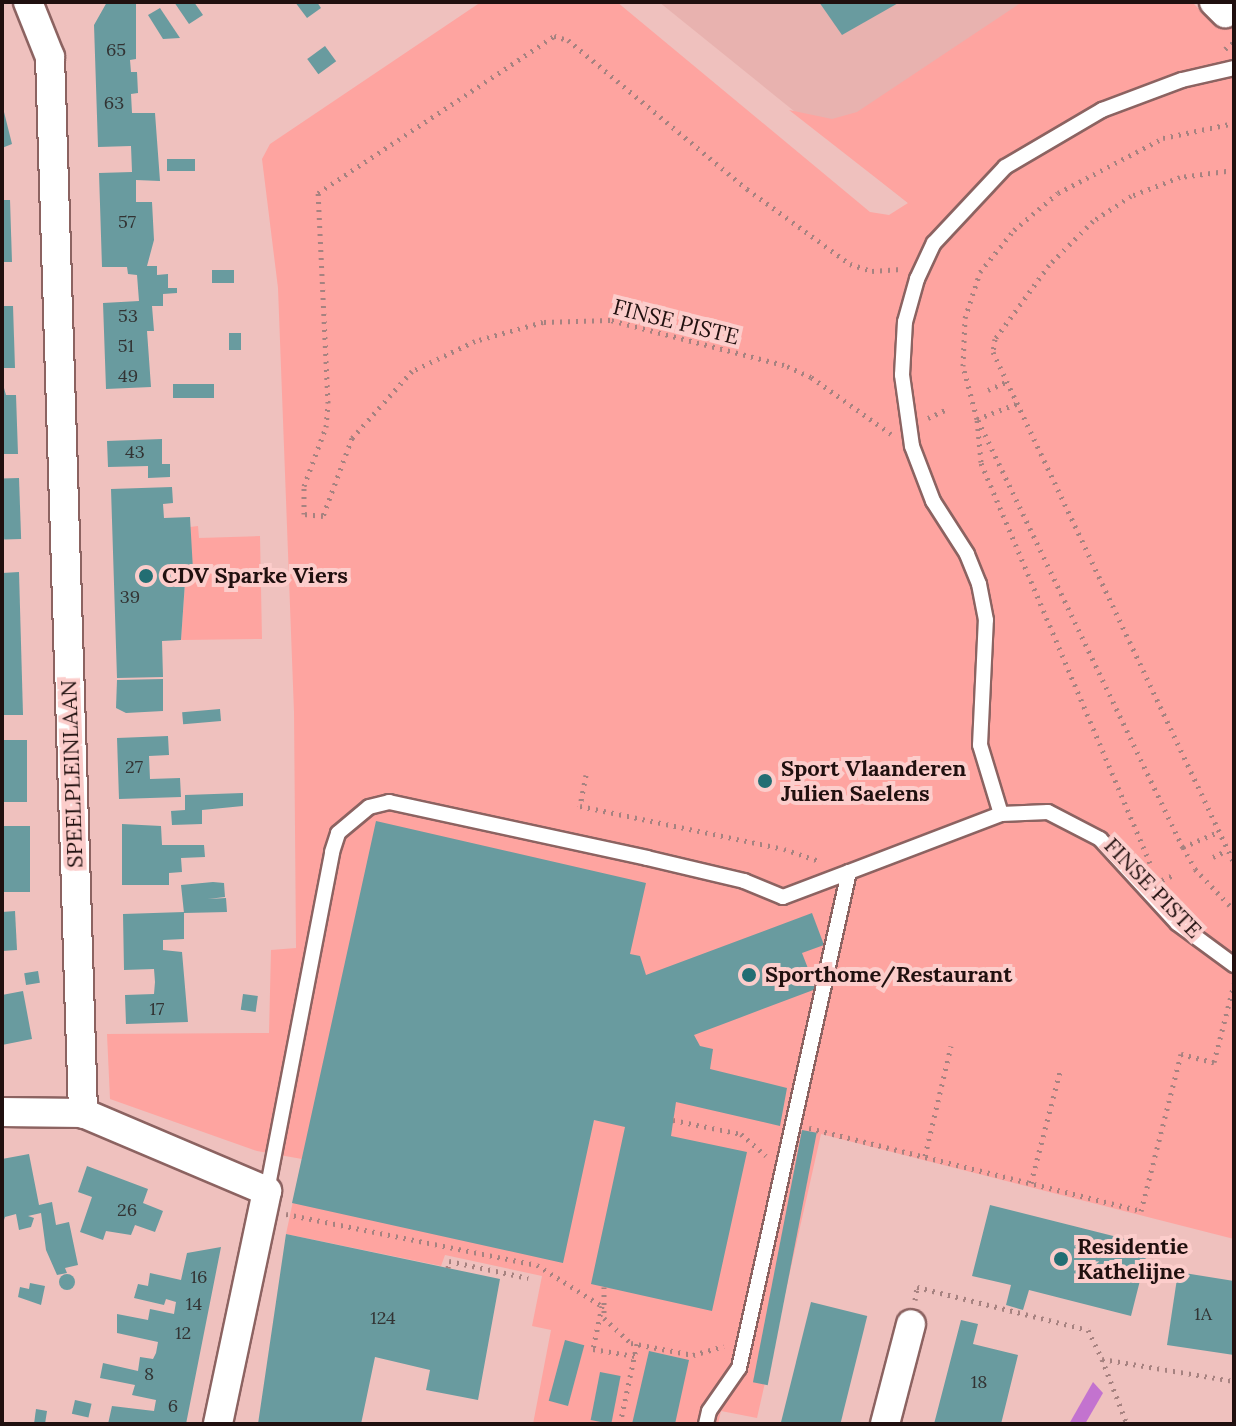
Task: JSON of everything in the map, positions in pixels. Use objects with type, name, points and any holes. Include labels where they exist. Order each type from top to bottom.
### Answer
[{"type":"street","name":"SPEELPLEINLAAN","points":[[28,2],[50,57],[83,1113]]},
{"type":"street","points":[[2,1112],[83,1113],[267,1191],[218,1424]]},
{"type":"street","points":[[885,1424],[911,1324]]},
{"type":"lane","points":[[1001,814],[980,745],[986,620],[979,584],[962,544],[933,501],[912,446],[902,375],[905,322],[934,243],[961,210],[1005,167],[1102,110],[1170,84],[1234,68]]},
{"type":"lane","points":[[267,1191],[332,852],[338,833],[369,807],[389,802],[744,881],[783,897],[1001,814],[1048,812],[1070,820],[1100,839],[1177,923],[1234,965]]},
{"type":"lane","points":[[706,1424],[709,1411],[739,1368],[849,872]]},
{"type":"path","name":"FINSE PISTE","points":[[747,189],[568,40],[554,36],[324,186],[314,203],[328,403],[326,427],[304,486],[304,514],[323,516],[352,438],[412,371],[475,341],[543,322],[610,320],[784,365],[811,377],[912,446]]},
{"type":"path","points":[[1146,887],[1151,861],[1005,525],[981,462],[977,419],[963,366],[965,318],[980,272],[1014,230],[1058,193],[1108,163],[1163,138],[1234,123]]},
{"type":"path","points":[[1234,170],[1180,177],[1131,196],[1093,221],[1049,265],[995,339],[993,352],[1234,863]]},
{"type":"path","points":[[988,390],[1006,382]]},
{"type":"path","points":[[977,419],[1016,404]]},
{"type":"path","points":[[977,419],[1183,847],[1204,881],[1234,910]]},
{"type":"path","points":[[586,775],[580,806],[784,849],[849,872]]},
{"type":"path","points":[[1183,847],[1218,832]]},
{"type":"path","points":[[1213,857],[1226,851]]},
{"type":"path","points":[[795,1125],[1141,1211],[1181,1054],[1214,1062],[1234,983]]},
{"type":"path","points":[[925,1156],[951,1046]]},
{"type":"path","points":[[1031,1183],[1060,1072]]},
{"type":"path","points":[[673,1120],[752,1140],[770,1171]]},
{"type":"path","points":[[315,1220],[537,1265],[602,1306],[611,1329],[637,1344],[705,1355],[734,1334]]},
{"type":"path","points":[[537,1265],[541,1258]]},
{"type":"path","points":[[448,1268],[449,1261],[528,1278]]},
{"type":"path","points":[[604,1287],[593,1349],[635,1356]]},
{"type":"path","points":[[911,1324],[917,1287],[1088,1330],[1127,1424]]},
{"type":"path","points":[[620,1424],[637,1344]]},
{"type":"path","points":[[1102,1359],[1234,1381]]},
{"type":"shaded area","name":"Sport Vlaanderen Julien Saelens","points":[[481,2],[617,2],[870,212],[889,215],[908,203],[789,110],[832,119],[857,112],[1022,2],[1192,2],[1212,22],[1234,7],[1234,1239],[821,1134],[757,1418],[721,1411],[718,1424],[533,1424],[551,1330],[532,1326],[542,1276],[445,1255],[441,1266],[286,1234],[302,1159],[257,1151],[110,1099],[107,1034],[269,1033],[271,950],[296,948],[294,712],[278,288],[262,159],[270,144]]},
{"type":"shaded area","points":[[659,2],[1175,2],[908,203]]},
{"type":"shaded area","points":[[198,526],[199,538],[260,536],[262,639],[181,640],[185,583],[179,582],[179,571],[192,570],[190,527]]},
{"type":"shaded area","points":[[1093,1382],[1103,1393],[1085,1424],[1069,1424]]},
{"type":"building","points":[[107,2],[136,3],[136,59],[130,60],[131,72],[137,72],[138,93],[131,94],[132,113],[155,113],[160,181],[136,180],[136,202],[152,202],[154,240],[147,266],[157,266],[157,275],[168,274],[168,288],[177,288],[177,293],[163,294],[163,306],[152,306],[154,331],[147,331],[151,387],[106,389],[103,303],[139,301],[137,275],[128,274],[127,267],[102,267],[99,173],[132,172],[131,146],[98,147],[94,25]]},
{"type":"building","points":[[174,2],[194,2],[203,15],[189,24]]},
{"type":"building","points":[[295,2],[317,2],[321,8],[307,18]]},
{"type":"building","points":[[819,2],[900,2],[842,35]]},
{"type":"building","points":[[160,8],[180,38],[163,39],[148,15]]},
{"type":"building","points":[[325,46],[336,61],[318,74],[307,59]]},
{"type":"building","points":[[2,104],[12,144],[2,148]]},
{"type":"building","points":[[167,159],[195,159],[195,171],[167,171]]},
{"type":"building","points":[[2,200],[10,200],[12,262],[2,262]]},
{"type":"building","points":[[212,270],[234,270],[234,283],[212,283]]},
{"type":"building","points":[[2,306],[13,306],[15,368],[2,368]]},
{"type":"building","points":[[229,333],[241,333],[241,350],[229,350]]},
{"type":"building","points":[[2,381],[6,395],[16,395],[18,454],[2,454]]},
{"type":"building","points":[[173,384],[214,384],[214,398],[173,398]]},
{"type":"building","points":[[162,439],[162,464],[170,464],[170,477],[148,478],[148,466],[108,467],[107,441]]},
{"type":"building","points":[[19,478],[21,539],[4,540],[2,479]]},
{"type":"building","name":"CDV Sparke Viers","points":[[172,487],[173,503],[163,504],[164,518],[190,517],[193,570],[179,571],[179,582],[185,582],[181,640],[162,641],[163,677],[117,678],[111,489]]},
{"type":"building","points":[[19,572],[23,715],[2,715],[2,573]]},
{"type":"building","points":[[163,679],[163,711],[126,713],[116,708],[117,680]]},
{"type":"building","points":[[220,709],[221,721],[183,724],[182,712]]},
{"type":"building","points":[[168,736],[169,755],[149,756],[150,779],[180,778],[181,797],[119,799],[117,738]]},
{"type":"building","points":[[2,740],[27,740],[27,802],[2,802]]},
{"type":"building","points":[[243,793],[243,806],[202,810],[202,824],[172,825],[171,811],[185,810],[185,795]]},
{"type":"building","points":[[376,821],[646,883],[630,954],[640,956],[646,975],[812,913],[824,945],[802,953],[816,989],[694,1035],[700,1046],[713,1049],[710,1069],[787,1088],[780,1126],[676,1102],[671,1136],[747,1152],[712,1311],[591,1284],[625,1127],[594,1120],[563,1263],[292,1203]]},
{"type":"building","points":[[122,824],[161,826],[162,845],[204,845],[205,857],[181,858],[182,872],[169,873],[169,885],[122,885]]},
{"type":"building","points":[[2,826],[30,826],[30,892],[2,892]]},
{"type":"building","points":[[224,883],[225,897],[208,899],[226,898],[227,912],[184,913],[181,885]]},
{"type":"building","points":[[15,911],[17,950],[2,951],[2,912]]},
{"type":"building","points":[[184,912],[184,939],[163,940],[163,950],[182,952],[188,1022],[126,1024],[125,995],[154,994],[155,982],[154,969],[124,970],[123,914]]},
{"type":"building","points":[[38,971],[40,983],[26,985],[24,973]]},
{"type":"building","points":[[23,991],[32,1039],[2,1045],[2,995]]},
{"type":"building","points":[[243,994],[258,996],[256,1012],[241,1010]]},
{"type":"building","points":[[802,1130],[817,1133],[768,1385],[753,1382]]},
{"type":"building","points":[[29,1154],[39,1205],[52,1202],[56,1225],[69,1222],[78,1265],[65,1268],[67,1273],[57,1275],[46,1250],[41,1213],[28,1216],[34,1218],[31,1227],[19,1230],[16,1214],[5,1217],[2,1226],[2,1159]]},
{"type":"building","points":[[87,1166],[148,1189],[143,1203],[163,1211],[155,1232],[135,1225],[131,1235],[106,1231],[103,1240],[80,1232],[92,1197],[78,1192]]},
{"type":"building","name":"Residentie Kathelijne","points":[[990,1205],[1149,1245],[1131,1316],[1029,1290],[1023,1310],[1006,1305],[1011,1285],[972,1276]]},
{"type":"building","points":[[286,1234],[500,1279],[478,1400],[426,1390],[430,1370],[375,1357],[361,1424],[258,1424]]},
{"type":"building","points":[[221,1247],[186,1424],[108,1424],[112,1406],[154,1411],[156,1400],[132,1395],[135,1385],[100,1378],[103,1363],[138,1371],[140,1357],[153,1359],[156,1353],[158,1342],[117,1333],[117,1314],[148,1320],[150,1309],[174,1314],[176,1302],[166,1299],[164,1305],[134,1298],[138,1284],[148,1286],[150,1273],[181,1280],[187,1253]]},
{"type":"building","points":[[1178,1272],[1234,1281],[1234,1355],[1167,1345]]},
{"type":"building","points":[[64,1274],[70,1274],[75,1282],[73,1288],[64,1290],[59,1285],[59,1279]]},
{"type":"building","points":[[30,1283],[45,1286],[41,1305],[18,1297],[20,1287],[29,1289]]},
{"type":"building","points":[[811,1302],[867,1316],[840,1424],[781,1423]]},
{"type":"building","points":[[961,1320],[978,1324],[973,1344],[1018,1355],[1001,1424],[934,1424]]},
{"type":"building","points":[[565,1340],[584,1345],[568,1406],[549,1401]]},
{"type":"building","points":[[649,1351],[689,1360],[675,1424],[632,1424]]},
{"type":"building","points":[[600,1372],[621,1376],[611,1424],[591,1420]]},
{"type":"building","points":[[75,1400],[92,1404],[88,1417],[72,1414]]},
{"type":"building","points":[[36,1409],[47,1411],[45,1424],[34,1424]]},
{"type":"place","name":"CDV Sparke Viers","points":[[146,576]]},
{"type":"place","name":"Sport Vlaanderen Julien Saelens","points":[[765,781]]},
{"type":"place","name":"Sporthome/Restaurant","points":[[749,975]]},
{"type":"place","name":"Residentie Kathelijne","points":[[1061,1259]]}]
